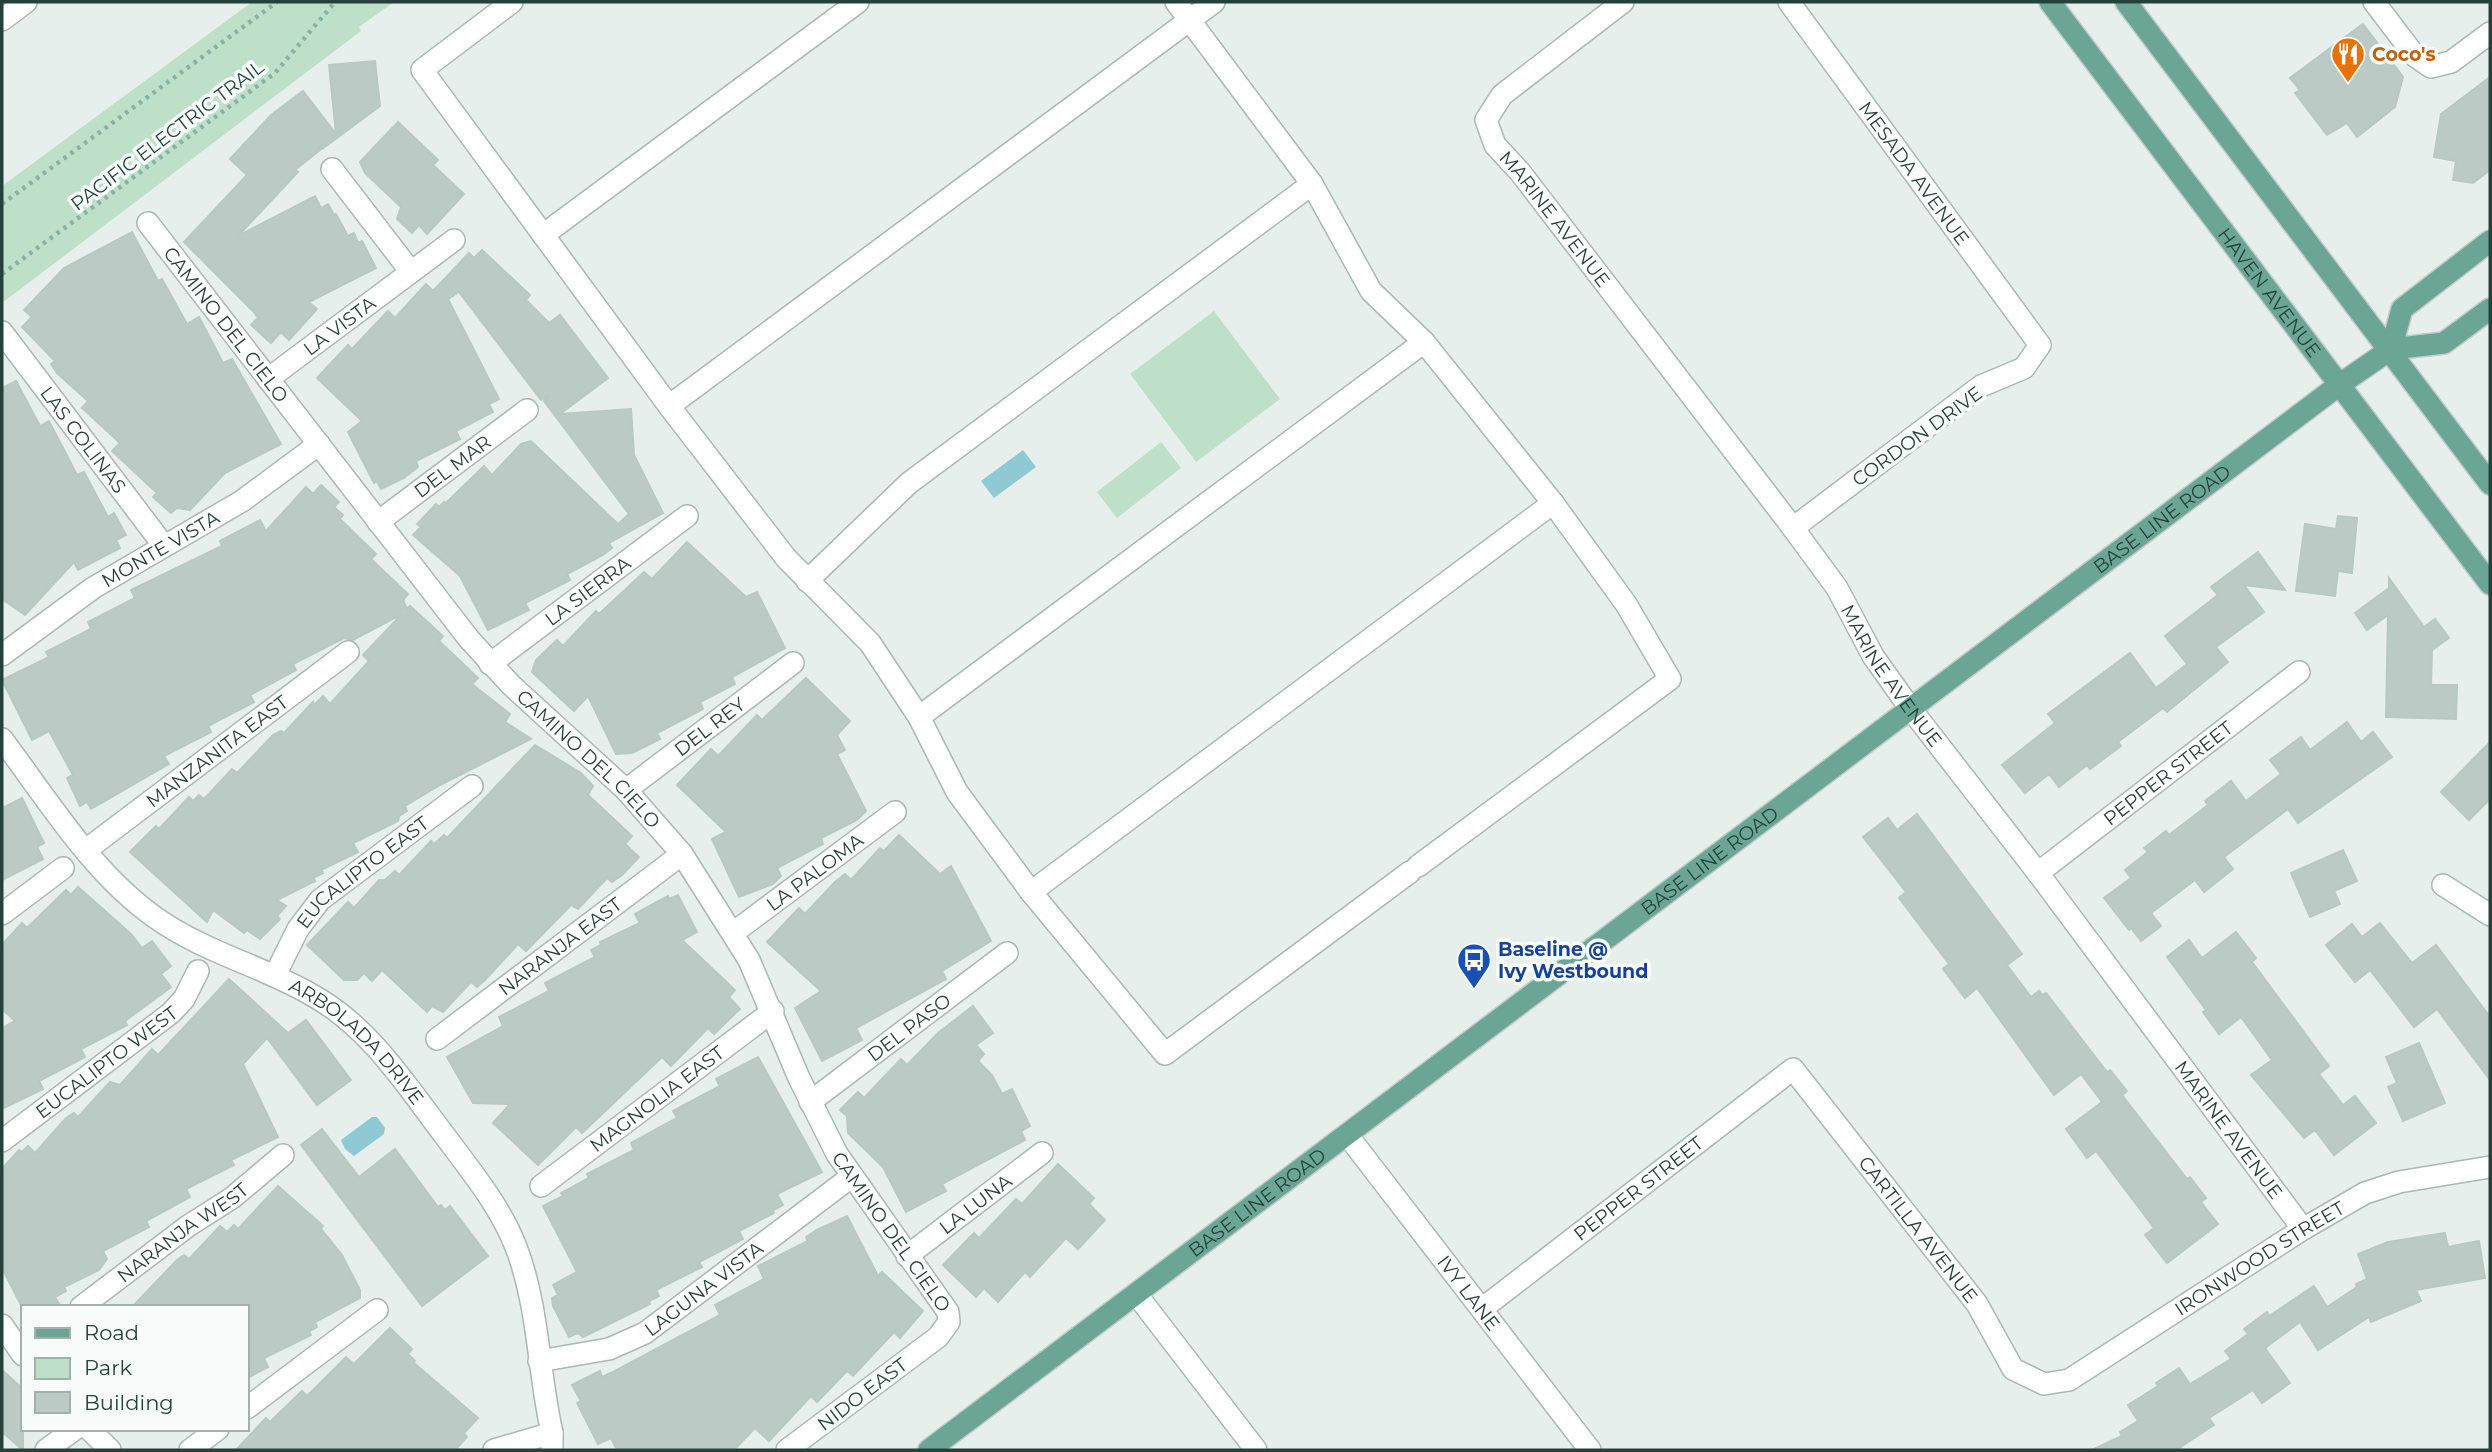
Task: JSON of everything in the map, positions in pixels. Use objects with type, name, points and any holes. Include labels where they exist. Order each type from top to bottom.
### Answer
[{"type":"main road","name":"HAVEN AVENUE","points":[[2050,2],[2490,584]]},
{"type":"main road","points":[[2126,2],[2391,349],[2490,484]]},
{"type":"main road","points":[[2391,349],[2402,309],[2490,241]]},
{"type":"main road","name":"BASE LINE ROAD","points":[[929,1450],[2339,385],[2391,349],[2444,343],[2490,309]]},
{"type":"street","points":[[512,2],[422,70],[669,405],[807,581],[870,643],[919,717],[957,792],[1031,891],[1165,1054],[1670,679],[1626,604],[1553,503],[1424,342],[1371,291],[1311,184],[1176,2]]},
{"type":"street","points":[[543,235],[859,2]]},
{"type":"street","points":[[669,405],[1214,2]]},
{"type":"street","name":"MARINE AVENUE","points":[[1623,2],[1502,95],[1486,120],[1495,145],[1520,172],[1793,528],[1837,588],[1873,656],[1910,708],[2038,873],[2303,1229]]},
{"type":"street","name":"MESADA AVENUE","points":[[1788,2],[2040,345]]},
{"type":"street","points":[[2374,2],[2416,56],[2431,67],[2451,62],[2490,33]]},
{"type":"street","points":[[332,169],[411,272]]},
{"type":"street","points":[[807,581],[909,483],[1311,184]]},
{"type":"street","name":"CAMINO DEL CIELO","points":[[148,223],[490,664],[626,790],[682,854],[733,933],[773,1011],[810,1102],[851,1177],[948,1312],[949,1322],[938,1337]]},
{"type":"street","name":"LA VISTA","points":[[268,379],[454,240]]},
{"type":"street","name":"LAS COLINAS","points":[[2,332],[164,545]]},
{"type":"street","points":[[919,717],[1424,342]]},
{"type":"street","name":"CORDON DRIVE","points":[[1793,528],[1981,386],[2024,368],[2040,345]]},
{"type":"street","name":"DEL MAR","points":[[378,523],[527,411]]},
{"type":"street","name":"MONTE VISTA","points":[[5,646],[93,588],[242,500],[319,444]]},
{"type":"street","points":[[1031,891],[1553,503]]},
{"type":"street","name":"LA SIERRA","points":[[490,664],[687,516]]},
{"type":"street","name":"MANZANITA EAST","points":[[86,850],[348,652]]},
{"type":"street","name":"DEL REY","points":[[626,790],[793,663]]},
{"type":"street","name":"PEPPER STREET","points":[[2038,873],[2298,672]]},
{"type":"street","name":"ARBOLADA DRIVE","points":[[2,739],[86,850],[118,885],[156,918],[201,945],[275,975],[325,1003],[370,1041],[394,1068],[495,1205],[515,1245],[527,1278],[552,1442]]},
{"type":"street","name":"EUCALIPTO EAST","points":[[275,975],[298,929],[320,900],[472,786]]},
{"type":"street","name":"LA PALOMA","points":[[733,933],[895,812]]},
{"type":"street","name":"NARANJA EAST","points":[[437,1039],[682,854]]},
{"type":"street","points":[[2,914],[63,868]]},
{"type":"street","points":[[2443,885],[2490,915]]},
{"type":"street","name":"DEL PASO","points":[[810,1102],[1007,953]]},
{"type":"street","name":"EUCALIPTO WEST","points":[[2,1140],[171,1013],[184,999],[198,971]]},
{"type":"street","name":"MAGNOLIA EAST","points":[[541,1186],[773,1011]]},
{"type":"street","name":"PEPPER STREET","points":[[1483,1308],[1793,1069]]},
{"type":"street","name":"CARTILLA AVENUE","points":[[1793,1069],[1977,1304],[2013,1370],[2044,1384]]},
{"type":"street","name":"IVY LANE","points":[[1348,1136],[1590,1450]]},
{"type":"street","name":"LA LUNA","points":[[907,1256],[1042,1153]]},
{"type":"street","name":"NARANJA WEST","points":[[83,1305],[188,1226],[232,1198],[283,1154]]},
{"type":"street","name":"IRONWOOD STREET","points":[[2044,1384],[2069,1380],[2303,1229],[2365,1193],[2399,1182],[2490,1167]]},
{"type":"street","name":"LAGUNA VISTA","points":[[539,1361],[608,1349],[645,1334],[851,1177]]},
{"type":"street","points":[[1137,1295],[1255,1450]]},
{"type":"street","points":[[248,1407],[377,1310]]},
{"type":"street","points":[[2,1325],[21,1351]]},
{"type":"street","name":"NIDO EAST","points":[[787,1450],[938,1337]]},
{"type":"street","points":[[46,1450],[72,1431]]},
{"type":"street","points":[[91,1431],[110,1450]]},
{"type":"street","points":[[190,1450],[215,1431]]},
{"type":"street","points":[[494,1450],[552,1442],[569,1450]]},
{"type":"path","points":[[2,204],[277,2]]},
{"type":"path","name":"PACIFIC ELECTRIC TRAIL","points":[[2,274],[275,73],[335,2]]},
{"type":"green space","points":[[252,2],[394,2],[359,27],[361,31],[2,303],[2,186]]},
{"type":"green space","points":[[1214,311],[1280,399],[1196,462],[1130,374]]},
{"type":"green space","points":[[1161,442],[1181,468],[1117,518],[1097,492]]},
{"type":"water","points":[[1023,450],[1036,467],[994,498],[981,481]]},
{"type":"water","points":[[372,1117],[377,1117],[385,1128],[384,1134],[354,1156],[345,1149],[341,1140]]},
{"type":"building","name":"Coco's","points":[[2363,24],[2403,77],[2395,107],[2357,137],[2347,123],[2327,135],[2295,93],[2300,90],[2290,78]]},
{"type":"building","points":[[375,61],[380,106],[322,149],[318,146],[320,150],[295,170],[298,172],[238,236],[315,196],[321,208],[328,204],[348,236],[354,233],[358,243],[362,241],[376,268],[309,302],[317,309],[289,340],[281,332],[271,343],[251,325],[258,318],[253,311],[184,242],[247,175],[230,159],[271,115],[303,91],[336,134],[329,65]]},
{"type":"building","points":[[2490,77],[2490,170],[2473,183],[2453,180],[2456,161],[2434,157],[2441,114]]},
{"type":"building","points":[[398,122],[438,160],[433,165],[464,194],[427,234],[419,225],[412,233],[397,219],[401,207],[365,173],[360,162]]},
{"type":"building","points":[[132,232],[158,281],[162,279],[187,324],[199,317],[223,363],[232,359],[281,444],[225,473],[190,510],[177,508],[171,513],[153,497],[157,493],[112,451],[120,443],[82,408],[88,401],[57,373],[51,364],[55,361],[22,327],[32,317],[24,310],[64,268]]},
{"type":"building","points":[[482,250],[530,295],[526,300],[549,323],[560,315],[608,378],[560,414],[631,409],[634,455],[663,513],[609,543],[612,548],[603,555],[567,574],[570,580],[525,603],[529,610],[488,630],[460,576],[413,535],[421,527],[417,524],[436,504],[439,507],[446,503],[484,466],[492,475],[521,444],[531,441],[618,524],[629,514],[544,401],[549,395],[541,400],[459,292],[448,299],[499,399],[489,404],[493,412],[456,431],[460,439],[416,461],[418,467],[404,478],[381,489],[377,481],[374,483],[348,432],[362,421],[317,378],[348,345],[352,349],[388,311],[395,318],[426,284],[433,291],[469,253],[474,258]]},
{"type":"building","points":[[16,381],[40,426],[49,421],[77,475],[84,472],[108,517],[114,513],[126,535],[116,540],[120,548],[78,570],[74,562],[25,615],[2,599],[2,388]]},
{"type":"building","points":[[321,485],[339,502],[334,507],[343,515],[340,519],[376,554],[371,559],[408,594],[403,600],[407,609],[410,606],[443,636],[439,641],[478,678],[472,684],[510,714],[505,722],[531,739],[440,785],[405,806],[407,811],[399,816],[398,821],[353,843],[358,852],[321,870],[323,873],[313,878],[315,881],[277,900],[286,906],[277,916],[280,919],[260,939],[247,930],[244,933],[213,910],[207,922],[130,852],[156,826],[159,829],[189,797],[193,801],[199,795],[204,799],[232,769],[237,773],[273,735],[281,731],[284,733],[313,702],[314,705],[323,696],[330,704],[369,661],[363,655],[402,614],[353,640],[344,638],[293,664],[296,670],[250,695],[254,702],[208,726],[211,732],[164,756],[169,764],[91,809],[87,802],[80,806],[67,778],[73,775],[49,731],[32,740],[2,680],[49,657],[46,652],[91,629],[88,622],[135,598],[131,590],[222,546],[220,541],[260,520],[266,531],[306,487],[313,494]]},
{"type":"building","points":[[2338,516],[2357,518],[2352,573],[2338,571],[2335,596],[2296,591],[2305,524],[2336,529]]},
{"type":"building","points":[[687,542],[746,597],[757,592],[785,648],[732,677],[735,684],[700,702],[703,709],[657,733],[660,739],[632,753],[616,754],[588,696],[574,711],[532,672],[536,660],[557,640],[563,646],[596,611],[599,614],[644,572],[652,579]]},
{"type":"building","points":[[2258,552],[2285,590],[2244,585],[2264,612],[2216,647],[2228,662],[2167,712],[2163,708],[2118,742],[2121,746],[2090,769],[2087,765],[2059,787],[2049,774],[2025,793],[2002,765],[2055,723],[2048,714],[2130,653],[2156,688],[2187,664],[2165,636],[2218,595],[2211,587]]},
{"type":"building","points":[[2389,578],[2424,627],[2435,619],[2449,638],[2432,650],[2431,685],[2457,685],[2456,719],[2386,717],[2388,615],[2367,630],[2355,613],[2389,588]]},
{"type":"building","points":[[806,678],[850,721],[837,735],[845,750],[837,754],[866,811],[857,820],[821,838],[823,844],[777,868],[781,876],[773,884],[739,897],[712,839],[726,832],[677,785],[711,749],[718,756],[757,715],[762,720]]},
{"type":"building","points":[[2347,722],[2361,742],[2373,732],[2392,757],[2298,823],[2288,809],[2224,857],[2233,869],[2204,892],[2195,880],[2151,913],[2161,926],[2141,941],[2131,928],[2129,930],[2104,898],[2131,878],[2125,870],[2148,852],[2144,848],[2166,831],[2169,835],[2208,805],[2205,801],[2231,781],[2246,801],[2281,774],[2270,760],[2301,737],[2310,750]]},
{"type":"building","points":[[2490,742],[2490,799],[2469,820],[2441,792]]},
{"type":"building","points":[[535,745],[581,773],[593,786],[588,795],[632,836],[625,844],[639,857],[622,875],[612,882],[607,878],[578,909],[571,905],[526,951],[518,944],[485,980],[477,987],[471,982],[443,1012],[432,1006],[427,1012],[382,970],[372,981],[364,973],[357,980],[344,980],[307,945],[348,902],[354,908],[379,880],[385,880],[395,871],[399,875],[431,841],[434,844],[444,835],[447,838]]},
{"type":"building","points":[[22,798],[44,843],[37,847],[43,859],[2,880],[2,808]]},
{"type":"building","points":[[1917,814],[2022,954],[2007,965],[2031,997],[2039,991],[2042,995],[2046,993],[2107,1072],[2110,1070],[2127,1091],[2122,1095],[2187,1179],[2190,1177],[2206,1198],[2201,1202],[2218,1224],[2167,1263],[2145,1235],[2154,1228],[2096,1151],[2087,1158],[2066,1129],[2102,1102],[2081,1074],[2054,1095],[1977,988],[1965,998],[1943,969],[1949,964],[1899,898],[1906,892],[1863,837],[1888,818],[1897,830]]},
{"type":"building","points":[[899,835],[940,874],[951,866],[991,941],[942,971],[946,979],[856,1028],[862,1040],[822,1061],[795,1008],[821,991],[767,942],[799,908],[805,914],[835,882],[845,874],[851,880],[880,848],[884,851]]},
{"type":"building","points":[[2343,850],[2357,881],[2334,891],[2340,904],[2310,917],[2291,873]]},
{"type":"building","points":[[78,887],[131,934],[142,948],[152,941],[171,966],[161,974],[171,987],[125,1021],[127,1025],[81,1049],[85,1057],[39,1081],[43,1089],[2,1109],[2,1028],[15,1021],[2,1009],[2,945],[22,923],[27,928],[66,890],[71,895]]},
{"type":"building","points":[[678,895],[697,932],[682,940],[735,990],[729,997],[740,1009],[714,1034],[708,1028],[671,1066],[662,1057],[582,1133],[576,1127],[538,1165],[493,1123],[510,1104],[473,1103],[447,1057],[503,1026],[499,1017],[549,991],[545,983],[595,957],[591,950],[601,945],[600,942],[640,923],[635,914],[668,896],[669,899]]},
{"type":"building","points":[[2380,923],[2412,963],[2436,945],[2490,1017],[2490,1080],[2437,1009],[2414,1027],[2370,970],[2355,982],[2326,945],[2352,924],[2362,937]]},
{"type":"building","points":[[2236,932],[2256,958],[2252,962],[2329,1066],[2319,1074],[2343,1105],[2355,1096],[2376,1123],[2334,1155],[2315,1130],[2304,1138],[2251,1075],[2272,1060],[2241,1017],[2219,1034],[2203,1012],[2206,1010],[2167,957],[2189,940],[2202,958]]},
{"type":"building","points":[[229,979],[288,1033],[306,1020],[351,1080],[317,1105],[267,1038],[243,1064],[278,1137],[231,1160],[234,1165],[186,1189],[190,1197],[146,1221],[149,1227],[103,1251],[107,1259],[99,1270],[64,1287],[66,1291],[55,1297],[60,1305],[21,1305],[2,1268],[2,1169],[19,1150],[22,1152],[28,1146],[35,1153],[66,1118],[74,1113],[78,1117],[110,1082],[120,1085],[152,1049],[158,1055]]},
{"type":"building","points":[[973,1006],[993,1033],[976,1045],[984,1054],[978,1061],[992,1075],[1002,1094],[1012,1089],[1030,1126],[1021,1131],[1025,1140],[942,1184],[946,1191],[906,1212],[883,1167],[848,1133],[847,1116],[840,1110],[858,1092],[864,1098],[901,1059],[907,1065],[938,1033]]},
{"type":"building","points":[[2419,1043],[2445,1103],[2403,1121],[2388,1087],[2397,1083],[2386,1057]]},
{"type":"building","points":[[758,1057],[822,1172],[777,1194],[783,1205],[773,1210],[774,1213],[739,1231],[743,1239],[699,1262],[702,1267],[656,1290],[659,1296],[649,1301],[650,1304],[583,1337],[578,1333],[569,1337],[553,1306],[552,1298],[558,1295],[553,1285],[577,1272],[543,1206],[589,1178],[587,1174],[634,1150],[631,1143],[677,1118],[673,1111],[720,1086],[716,1079]]},
{"type":"building","points":[[322,1129],[359,1177],[395,1149],[438,1207],[441,1205],[445,1210],[450,1206],[488,1256],[422,1306],[301,1145]]},
{"type":"building","points":[[1058,1164],[1094,1198],[1089,1204],[1105,1220],[1078,1249],[1066,1238],[1030,1277],[1025,1272],[998,1302],[984,1288],[976,1297],[943,1265],[974,1233],[979,1238],[1016,1199],[1022,1204]]},
{"type":"building","points":[[278,1186],[323,1226],[321,1229],[342,1255],[360,1290],[360,1298],[315,1322],[317,1327],[309,1331],[311,1335],[264,1358],[268,1367],[248,1377],[248,1305],[134,1305],[177,1260],[184,1255],[189,1259],[220,1226],[227,1232],[234,1225],[238,1229]]},
{"type":"building","points":[[847,1216],[878,1276],[882,1272],[923,1311],[900,1338],[894,1332],[853,1376],[847,1371],[817,1402],[811,1396],[769,1441],[755,1428],[734,1450],[617,1450],[611,1438],[598,1444],[577,1403],[581,1401],[572,1385],[600,1371],[602,1377],[613,1372],[720,1315],[715,1305],[764,1279],[758,1266],[808,1241],[806,1237]]},
{"type":"building","points":[[2445,1233],[2448,1247],[2479,1241],[2485,1278],[2416,1290],[2421,1301],[2371,1322],[2369,1317],[2318,1350],[2300,1322],[2265,1348],[2290,1383],[2262,1403],[2253,1390],[2209,1418],[2214,1425],[2176,1450],[2092,1450],[2122,1436],[2120,1432],[2138,1421],[2128,1405],[2158,1386],[2156,1383],[2179,1368],[2190,1384],[2231,1359],[2225,1351],[2248,1334],[2244,1329],[2267,1312],[2269,1316],[2314,1286],[2327,1307],[2357,1287],[2356,1284],[2367,1279],[2358,1254],[2388,1242]]},
{"type":"building","points":[[390,1328],[412,1349],[408,1354],[414,1363],[478,1418],[464,1433],[467,1437],[455,1450],[236,1450],[266,1418],[270,1422],[302,1391],[307,1396],[346,1357],[354,1364]]},
{"type":"building","points":[[2,1370],[21,1387],[23,1450],[2,1432]]},
{"type":"place","name":"Coco's","points":[[2348,84]]},
{"type":"place","name":"Baseline @ Ivy Westbound","points":[[1474,990]]}]
